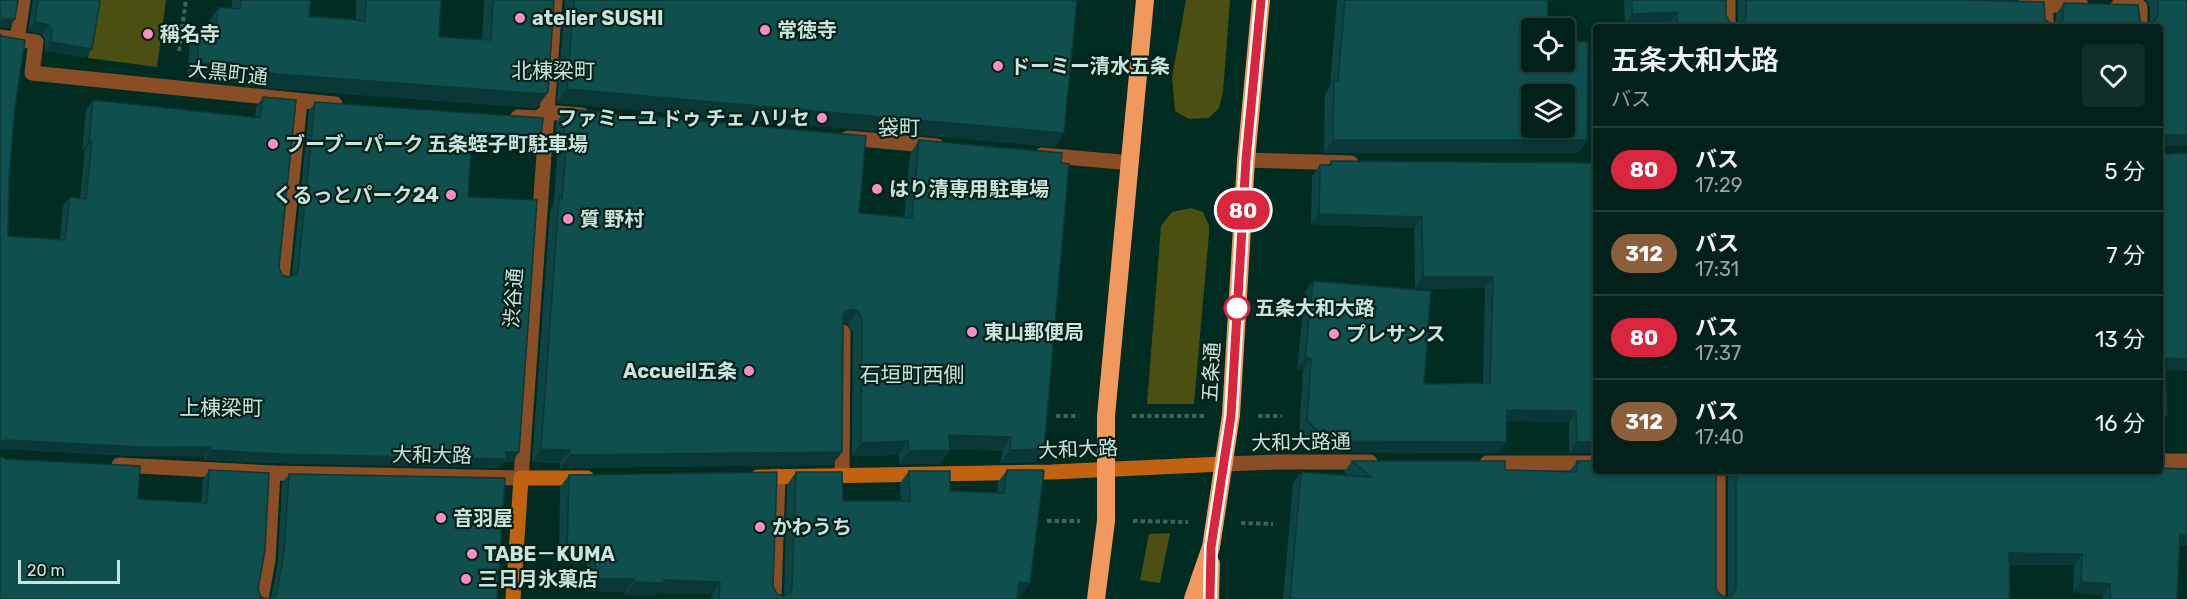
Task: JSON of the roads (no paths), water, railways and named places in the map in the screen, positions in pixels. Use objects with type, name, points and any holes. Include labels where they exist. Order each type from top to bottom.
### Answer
[{"type":"highway","points":[[1096,599],[1106,521],[1106,416],[1145,0]]},
{"type":"highway","name":"五条通","points":[[1193,599],[1211,547],[1231,416],[1246,160],[1261,0]]},
{"type":"highway","points":[[1210,599],[1211,547]]},
{"type":"street","points":[[17,40],[24,0]]},
{"type":"street","name":"渋谷通","points":[[513,599],[555,0]]},
{"type":"street","points":[[1728,0],[1728,24]]},
{"type":"street","points":[[2012,4],[2140,7],[2140,24]]},
{"type":"street","points":[[2046,5],[2046,24]]},
{"type":"street","name":"大黒町通","points":[[0,37],[36,42],[32,73],[347,105]]},
{"type":"street","points":[[282,277],[300,101]]},
{"type":"street","points":[[504,116],[538,118],[546,112],[594,116]]},
{"type":"street","points":[[830,137],[956,148]]},
{"type":"street","points":[[1024,154],[1131,163]]},
{"type":"street","points":[[1246,160],[1370,163]]},
{"type":"street","points":[[842,475],[843,332]]},
{"type":"street","points":[[2163,461],[2187,461]]},
{"type":"street","name":"大和大路通","points":[[1223,464],[1386,462]]},
{"type":"street","points":[[1470,463],[1593,463]]},
{"type":"street","name":"大和大路","points":[[745,477],[1106,470],[1223,464]]},
{"type":"street","name":"大和大路","points":[[108,465],[273,473],[604,478]]},
{"type":"street","points":[[261,599],[268,560],[273,473]]},
{"type":"street","points":[[1718,474],[1718,599]]},
{"type":"street","points":[[774,599],[778,476]]},
{"type":"place","name":"atelier SUSHI","points":[[520,18]]},
{"type":"place","name":"常徳寺","points":[[765,30]]},
{"type":"place","name":"稱名寺","points":[[148,34]]},
{"type":"place","name":"ドーミー清水五条","points":[[998,66]]},
{"type":"place","name":"ファミーユ ドゥ チェ ハリセ","points":[[822,118]]},
{"type":"place","name":"ブーブーパーク 五条蛭子町駐車場","points":[[273,144]]},
{"type":"place","name":"はり清専用駐車場","points":[[877,189]]},
{"type":"place","name":"くるっとパーク24","points":[[451,195]]},
{"type":"place","name":"質 野村","points":[[568,219]]},
{"type":"place","name":"五条大和大路","points":[[1237,308]]},
{"type":"place","name":"東山郵便局","points":[[972,332]]},
{"type":"place","name":"プレサンス","points":[[1334,334]]},
{"type":"place","name":"Accueil五条","points":[[749,371]]},
{"type":"place","name":"音羽屋","points":[[441,518]]},
{"type":"place","name":"かわうち","points":[[760,527]]},
{"type":"place","name":"TABE－KUMA","points":[[472,554]]},
{"type":"place","name":"三日月氷菓店","points":[[466,579]]},
{"type":"district","name":"北棟梁町","points":[[553,71]]},
{"type":"district","name":"袋町","points":[[899,128]]},
{"type":"district","name":"石垣町西側","points":[[912,375]]},
{"type":"district","name":"上棟梁町","points":[[221,408]]}]
